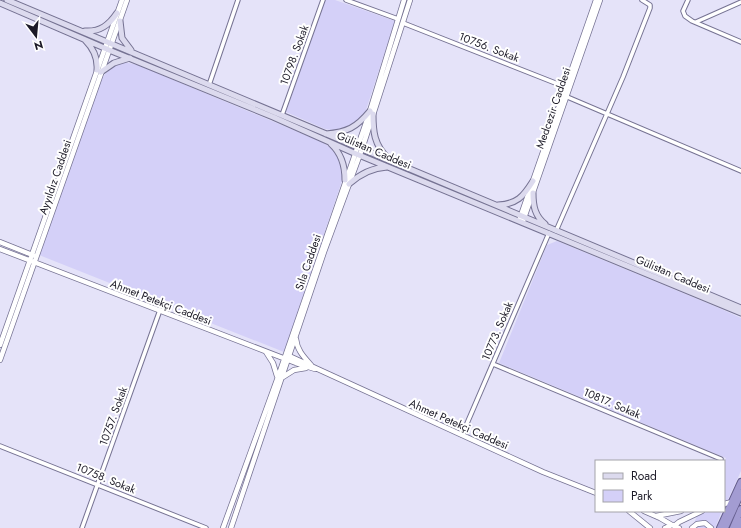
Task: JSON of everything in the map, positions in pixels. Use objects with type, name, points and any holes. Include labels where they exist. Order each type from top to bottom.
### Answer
[{"type":"highway","points":[[720,528],[741,482]]},
{"type":"highway","points":[[725,528],[741,493]]},
{"type":"highway","points":[[733,528],[741,509]]},
{"type":"highway","points":[[738,528],[741,521]]},
{"type":"main road","name":"Gülistan Caddesi","points":[[7,0],[109,43],[133,56],[326,137],[359,147],[496,205],[522,219]]},
{"type":"main road","name":"Gülistan Caddesi","points":[[0,3],[107,49],[133,56],[209,84],[282,115],[357,154],[549,230],[741,313]]},
{"type":"main road","points":[[79,30],[90,32],[103,28],[110,24],[117,13]]},
{"type":"main road","points":[[83,38],[94,51],[99,71],[114,63],[133,56],[122,38],[120,21]]},
{"type":"main road","points":[[371,113],[348,130],[326,137],[341,156],[347,182],[363,173],[379,168],[389,167]]},
{"type":"main road","points":[[371,113],[374,138],[383,154],[392,161]]},
{"type":"main road","points":[[496,205],[508,204],[519,199],[533,181]]},
{"type":"main road","points":[[533,193],[533,202],[536,214],[549,230]]},
{"type":"main road","name":"Gülistan Caddesi","points":[[549,230],[556,231],[741,308]]},
{"type":"street","name":"Ayyıldız Caddesi","points":[[0,360],[34,255],[107,49],[122,0]]},
{"type":"street","name":"Ayyıldız Caddesi","points":[[109,43],[120,21],[127,0]]},
{"type":"street","points":[[209,84],[238,0]]},
{"type":"street","name":"10798. Sokak","points":[[282,115],[323,0]]},
{"type":"street","points":[[346,0],[398,19]]},
{"type":"street","points":[[371,113],[404,0]]},
{"type":"street","points":[[371,113],[410,0]]},
{"type":"street","name":"Medcezir Caddesi","points":[[567,87],[596,0]]},
{"type":"street","name":"Medcezir Caddesi","points":[[522,219],[533,181],[600,0]]},
{"type":"street","points":[[556,231],[608,113],[650,8],[650,5],[642,0]]},
{"type":"street","points":[[688,0],[683,11],[685,16],[741,42]]},
{"type":"street","points":[[696,22],[741,2]]},
{"type":"street","name":"10756. Sokak","points":[[403,23],[567,87]]},
{"type":"street","points":[[735,39],[741,37]]},
{"type":"street","points":[[564,95],[741,171]]},
{"type":"street","name":"Medcezir Caddesi","points":[[522,219],[533,193],[564,95]]},
{"type":"street","name":"Sıla Caddesi","points":[[231,528],[280,377],[371,113]]},
{"type":"street","name":"Sıla Caddesi","points":[[287,357],[296,336],[347,182]]},
{"type":"street","name":"10773. Sokak","points":[[462,435],[549,230]]},
{"type":"street","points":[[0,242],[34,255]]},
{"type":"street","name":"Ahmet Petekçi Caddesi","points":[[0,249],[265,351],[287,357],[543,472],[595,494]]},
{"type":"street","name":"Ayyıldız Caddesi","points":[[0,345],[32,261]]},
{"type":"street","name":"10757. Sokak","points":[[82,528],[160,310]]},
{"type":"street","points":[[296,336],[297,346],[302,355],[313,368]]},
{"type":"street","points":[[265,351],[280,377],[297,369],[313,368]]},
{"type":"street","name":"10817. Sokak","points":[[493,364],[720,460]]},
{"type":"street","name":"Sıla Caddesi","points":[[223,528],[280,377]]},
{"type":"street","name":"10758. Sokak","points":[[0,446],[206,528]]},
{"type":"street","points":[[725,504],[732,502]]},
{"type":"street","points":[[631,512],[650,528]]},
{"type":"street","points":[[646,512],[679,528]]},
{"type":"street","points":[[656,516],[676,512]]},
{"type":"street","points":[[665,528],[673,526],[678,522],[700,512]]},
{"type":"street","points":[[692,528],[697,524],[705,523],[712,528]]},
{"type":"green space","points":[[325,0],[335,0],[395,21],[365,113],[357,122],[337,130],[325,129],[286,112]]},
{"type":"green space","points":[[124,62],[138,65],[322,142],[336,154],[342,171],[341,184],[284,352],[39,255],[102,79],[111,68]]},
{"type":"green space","points":[[557,241],[741,318],[741,471],[725,506],[726,458],[499,363],[547,245]]},
{"type":"green space","points":[[699,512],[722,512],[715,528],[692,528]]}]
